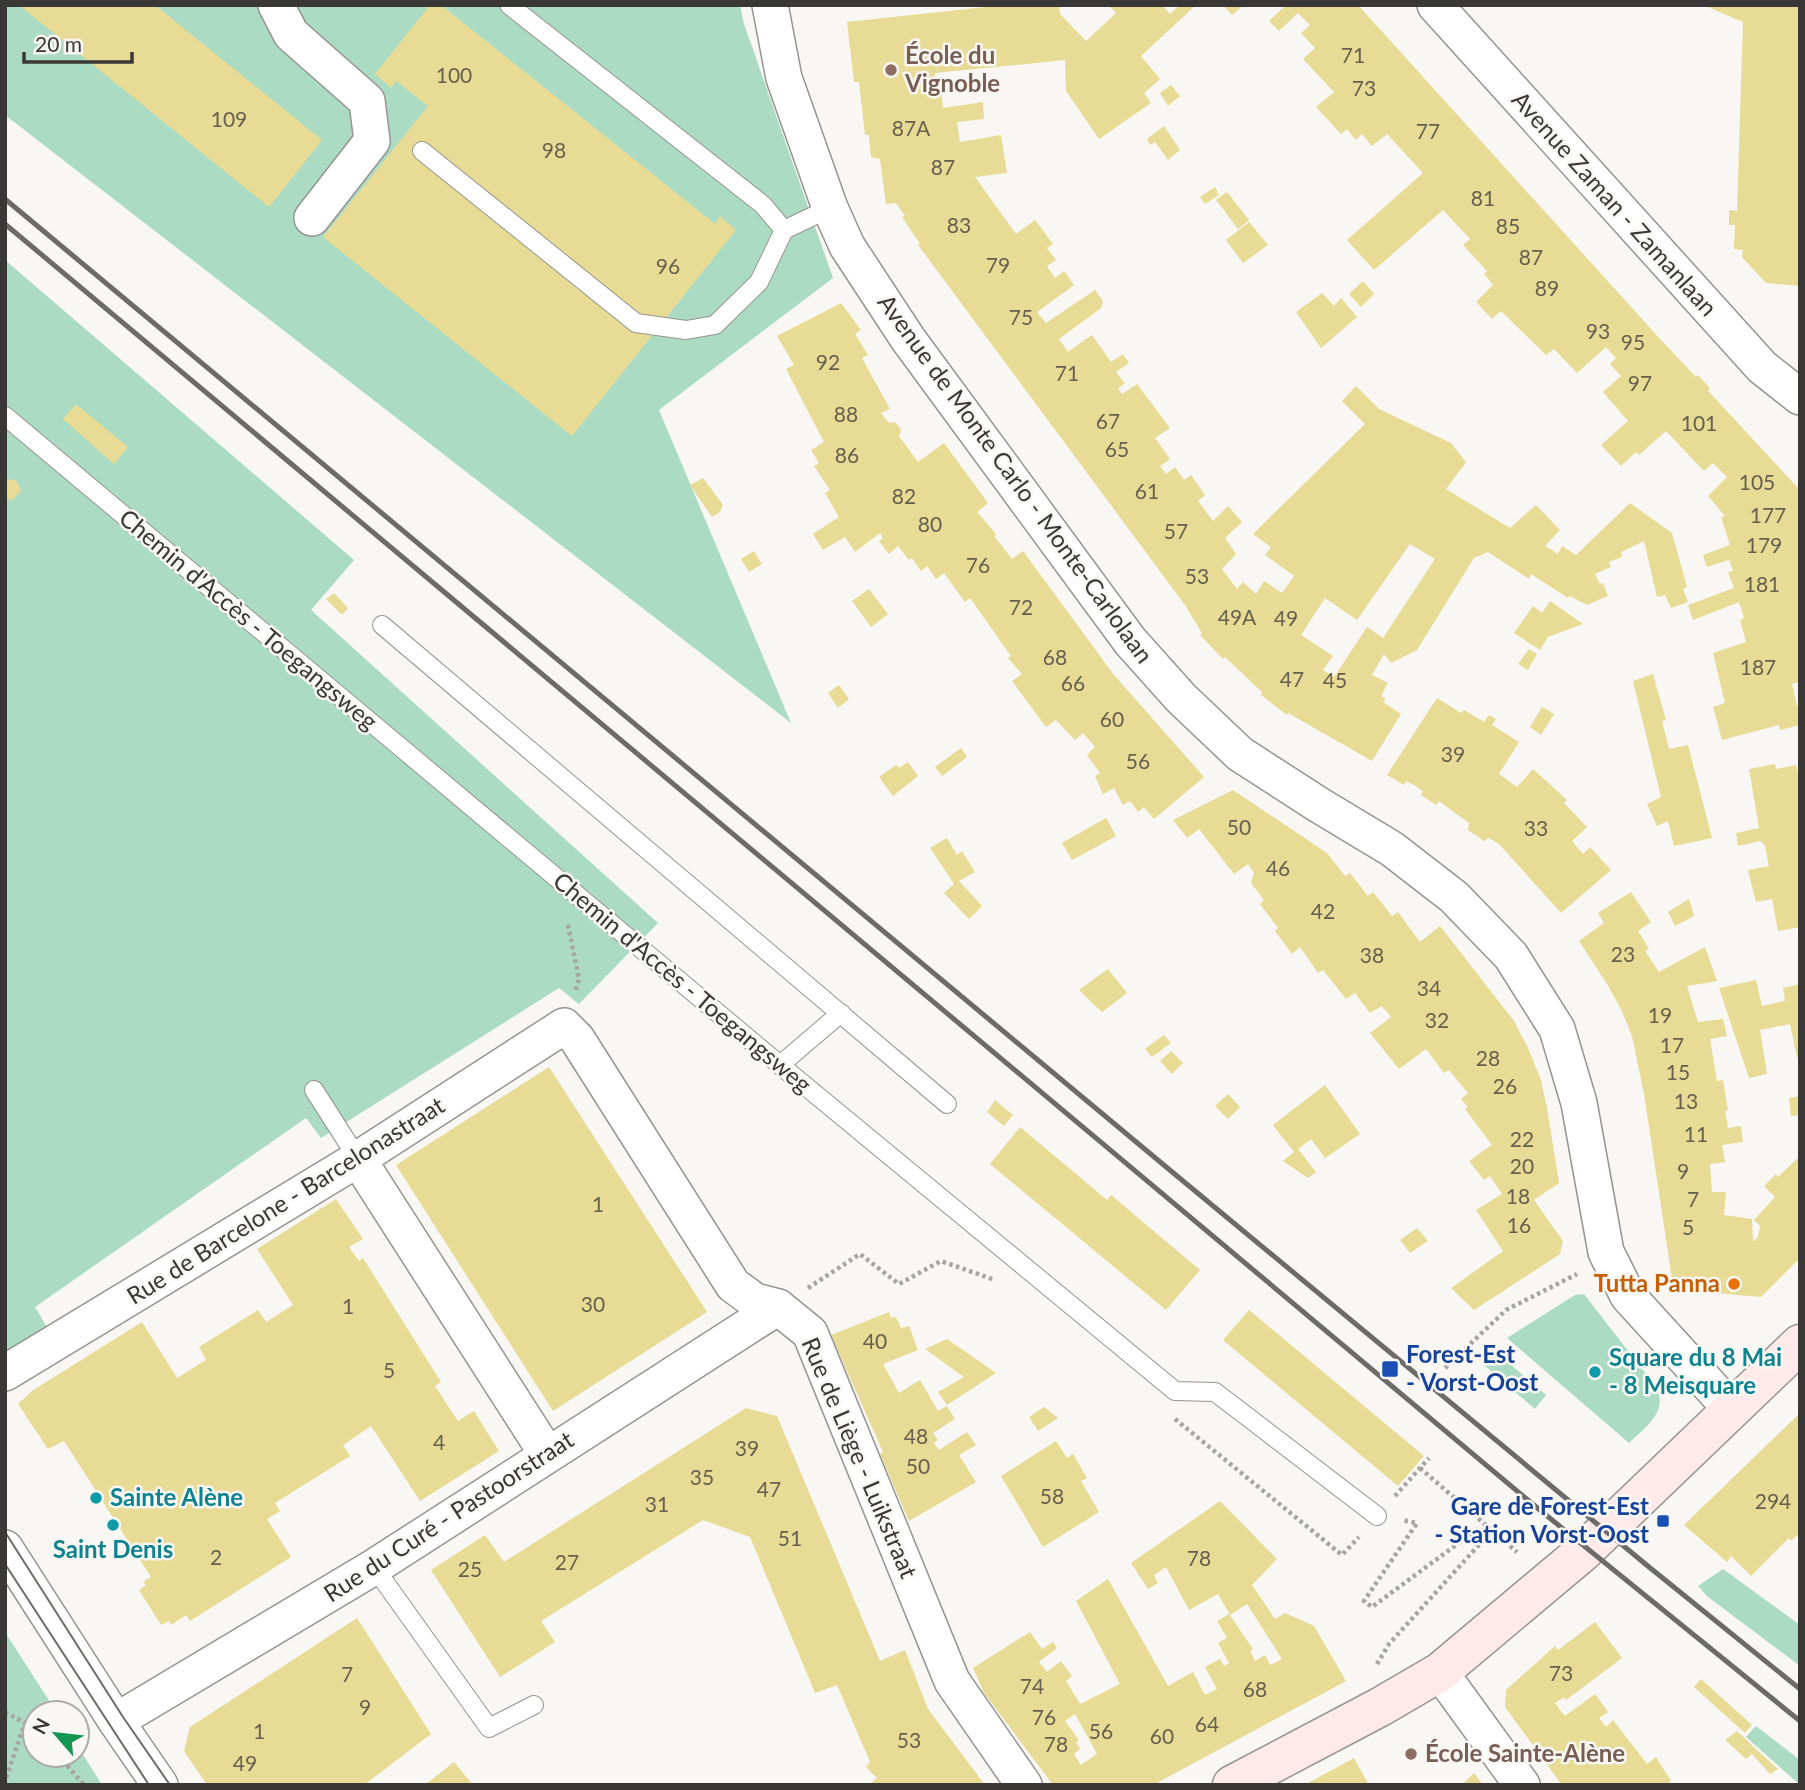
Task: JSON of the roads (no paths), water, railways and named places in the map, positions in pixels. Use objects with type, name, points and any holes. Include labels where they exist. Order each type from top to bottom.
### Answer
[{"type":"street","points":[[276,5],[291,34],[367,101],[372,141],[312,218]]},
{"type":"street","name":"Avenue de Monte Carlo - Monte-Carlolaan","points":[[770,5],[784,78],[830,208],[848,246],[908,339],[1129,641],[1181,698],[1240,754],[1392,849],[1454,897],[1511,957],[1557,1029],[1579,1103],[1606,1252],[1628,1296],[1731,1410]]},
{"type":"street","name":"Avenue Zaman - Zamanlaan","points":[[1435,5],[1762,367],[1800,397]]},
{"type":"street","name":"Rue de Barcelone - Barcelonastraat","points":[[5,1373],[358,1159],[564,1026]]},
{"type":"street","name":"Rue de Liège - Luikstraat","points":[[564,1026],[577,1039],[733,1285],[755,1301],[778,1307],[810,1333],[952,1681],[1024,1785]]},
{"type":"street","points":[[358,1159],[547,1454]]},
{"type":"street","name":"Rue du Curé - Pastoorstraat","points":[[116,1721],[374,1567],[778,1307]]},
{"type":"street","points":[[1232,1785],[1380,1707],[1440,1672],[1583,1552],[1800,1344]]},
{"type":"street","points":[[5,1548],[160,1785]]},
{"type":"street","points":[[1440,1672],[1522,1785]]},
{"type":"lane","points":[[509,5],[763,205],[783,230]]},
{"type":"lane","points":[[422,151],[636,323],[686,330],[715,325],[759,282],[783,230],[830,208]]},
{"type":"lane","name":"Chemin d'Accès - Toegangsweg","points":[[5,416],[779,1065],[1175,1391],[1215,1392],[1377,1516]]},
{"type":"lane","points":[[382,625],[947,1104]]},
{"type":"lane","points":[[779,1065],[841,1013]]},
{"type":"lane","points":[[314,1090],[358,1159]]},
{"type":"lane","points":[[374,1567],[489,1728],[534,1705]]},
{"type":"tram line","points":[[5,1532],[123,1717],[170,1785]]},
{"type":"tram line","points":[[5,1564],[149,1785]]},
{"type":"railway","points":[[5,199],[1171,1171],[1800,1689]]},
{"type":"railway","points":[[5,224],[1541,1511],[1800,1721]]},
{"type":"place","name":"École du Vignoble","points":[[891,70]]},
{"type":"place","name":"Tutta Panna","points":[[1734,1284]]},
{"type":"place","name":"Forest-Est - Vorst-Oost","points":[[1390,1369]]},
{"type":"place","name":"Square du 8 Mai - 8 Meisquare","points":[[1595,1372]]},
{"type":"place","name":"Sainte Alène","points":[[96,1498]]},
{"type":"place","name":"Gare de Forest-Est - Station Vorst-Oost","points":[[1663,1521]]},
{"type":"place","name":"Saint Denis","points":[[113,1525]]},
{"type":"place","name":"École Sainte-Alène","points":[[1411,1754]]}]
